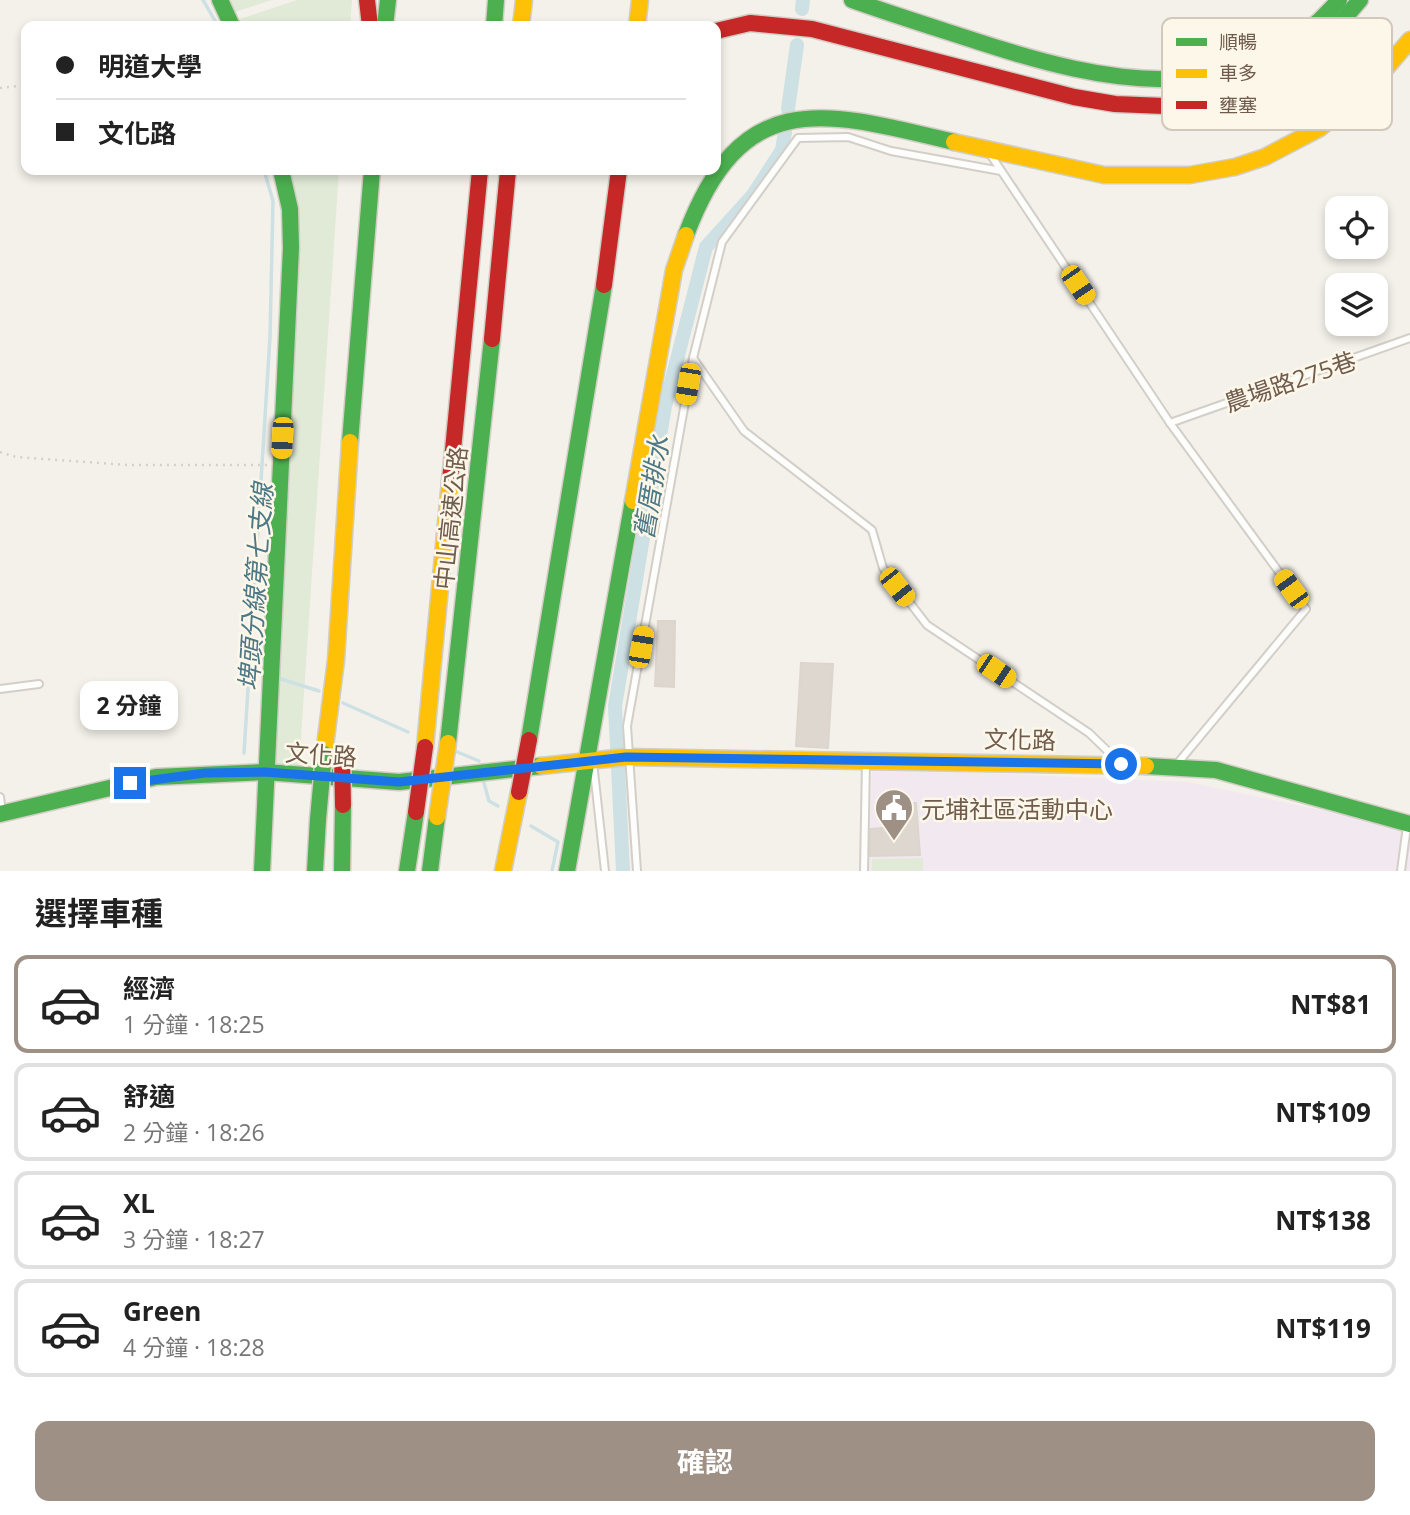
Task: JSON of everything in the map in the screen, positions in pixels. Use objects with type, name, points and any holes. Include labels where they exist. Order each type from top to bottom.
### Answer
[{"type":"main road","points":[[220,0],[230,21]]},
{"type":"main road","points":[[367,0],[369,21]]},
{"type":"main road","points":[[386,21],[388,0]]},
{"type":"main road","points":[[494,21],[496,0]]},
{"type":"main road","points":[[522,21],[524,0]]},
{"type":"main road","points":[[637,21],[640,0]]},
{"type":"main road","points":[[852,0],[1062,69],[1115,79],[1162,82]]},
{"type":"main road","points":[[1325,18],[1339,0]]},
{"type":"main road","points":[[1346,18],[1360,0]]},
{"type":"main road","points":[[721,28],[772,23],[812,29],[1056,92],[1162,106]]},
{"type":"main road","points":[[1392,66],[1410,40]]},
{"type":"main road","points":[[721,167],[736,148],[783,121],[810,118],[854,120],[1099,174],[1202,175],[1281,153],[1321,130]]},
{"type":"main road","points":[[262,871],[290,248],[290,209],[282,175]]},
{"type":"main road","points":[[315,871],[324,754],[336,660],[344,518],[372,175]]},
{"type":"main road","name":"中山高速公路","points":[[407,871],[425,747],[480,175]]},
{"type":"main road","name":"中山高速公路","points":[[430,871],[448,743],[485,414],[508,175]]},
{"type":"main road","points":[[503,871],[530,740],[603,297],[617,175]]},
{"type":"main road","points":[[566,871],[593,760],[674,270],[691,220],[715,175]]},
{"type":"main road","points":[[336,660],[342,754],[342,871]]},
{"type":"main road","name":"文化路","points":[[1,809],[156,777],[205,773],[265,772],[399,782],[624,758],[866,759],[1176,765],[1216,770],[1409,824]]},
{"type":"lane","points":[[637,871],[624,758],[626,726],[693,358],[722,242],[798,138],[848,137],[891,151],[1001,170]]},
{"type":"lane","points":[[987,149],[1170,423],[1306,609],[1176,765]]},
{"type":"lane","name":"農場路275巷","points":[[1170,423],[1410,338]]},
{"type":"lane","points":[[693,358],[744,431],[872,530],[883,568],[927,625],[1089,733],[1121,764]]},
{"type":"lane","points":[[0,689],[39,684]]},
{"type":"lane","points":[[864,871],[866,759]]},
{"type":"lane","points":[[593,760],[605,871]]},
{"type":"lane","points":[[1401,871],[1409,824]]},
{"type":"path","points":[[0,88],[21,86]]},
{"type":"path","points":[[0,452],[16,457],[127,465],[269,465]]},
{"type":"shaded area","points":[[872,768],[1188,782],[1410,829],[1410,871],[869,871]]},
{"type":"green space","points":[[229,0],[272,0],[235,12]]},
{"type":"green space","points":[[297,0],[352,0],[350,21],[237,20]]},
{"type":"green space","points":[[289,175],[339,175],[299,767],[272,766],[284,490],[299,290],[297,227]]},
{"type":"green space","points":[[923,858],[923,871],[872,871],[872,859]]},
{"type":"building","points":[[658,621],[675,621],[674,687],[655,686]]},
{"type":"building","points":[[801,663],[833,664],[828,748],[796,746]]},
{"type":"building","name":"元埔社區活動中心","points":[[916,803],[920,855],[870,856],[870,829],[897,827],[897,804]]},
{"type":"waterway","name":"埤頭分線第七支線","points":[[203,0],[215,21]]},
{"type":"waterway","name":"舊厝排水","points":[[802,9],[803,0]]},
{"type":"waterway","name":"舊厝排水","points":[[788,109],[797,45]]},
{"type":"waterway","name":"舊厝排水","points":[[623,871],[615,706],[665,406],[706,247],[753,195],[782,150],[785,132]]},
{"type":"waterway","name":"埤頭分線第七支線","points":[[244,753],[270,337],[273,201],[265,175]]},
{"type":"waterway","points":[[281,679],[319,691]]},
{"type":"waterway","points":[[343,703],[408,732]]},
{"type":"waterway","points":[[455,751],[479,761]]},
{"type":"waterway","points":[[484,783],[489,801],[498,806]]},
{"type":"waterway","points":[[531,826],[558,842],[552,871]]},
{"type":"traffic: fast","points":[[220,0],[230,21]]},
{"type":"traffic: fast","points":[[386,21],[388,0]]},
{"type":"traffic: fast","points":[[494,21],[496,0]]},
{"type":"traffic: fast","points":[[852,0],[1026,56],[1121,77],[1162,79]]},
{"type":"traffic: fast","points":[[1320,18],[1339,0]]},
{"type":"traffic: fast","points":[[1344,18],[1360,0]]},
{"type":"traffic: fast","points":[[721,169],[733,153],[761,131],[793,121],[827,118],[866,122],[954,142]]},
{"type":"traffic: fast","points":[[262,871],[291,248],[290,209],[282,175]]},
{"type":"traffic: fast","points":[[350,442],[372,175]]},
{"type":"traffic: fast","points":[[686,235],[708,187],[717,175]]},
{"type":"traffic: fast","points":[[529,740],[604,285]]},
{"type":"traffic: fast","points":[[448,743],[492,339]]},
{"type":"traffic: fast","points":[[567,871],[633,501]]},
{"type":"traffic: fast","points":[[318,819],[324,754]]},
{"type":"traffic: fast","points":[[0,814],[156,777],[265,772],[399,782],[541,766]]},
{"type":"traffic: fast","points":[[1146,766],[1216,770],[1410,824]]},
{"type":"traffic: fast","points":[[342,871],[343,805]]},
{"type":"traffic: fast","points":[[407,871],[416,812]]},
{"type":"traffic: fast","points":[[430,871],[437,817]]},
{"type":"traffic: fast","points":[[315,871],[318,819]]},
{"type":"traffic: slow","points":[[522,21],[524,0]]},
{"type":"traffic: slow","points":[[638,21],[640,0]]},
{"type":"traffic: slow","points":[[1392,61],[1410,40]]},
{"type":"traffic: slow","points":[[954,142],[1104,175],[1190,175],[1235,167],[1265,157],[1316,130]]},
{"type":"traffic: slow","points":[[633,501],[674,270],[686,235]]},
{"type":"traffic: slow","points":[[324,754],[336,660],[350,442]]},
{"type":"traffic: slow","points":[[425,747],[450,481]]},
{"type":"traffic: slow","points":[[437,817],[448,743]]},
{"type":"traffic: slow","points":[[541,766],[626,757],[1146,766]]},
{"type":"traffic: slow","points":[[503,871],[519,792]]},
{"type":"traffic: jam","points":[[367,0],[369,21]]},
{"type":"traffic: jam","points":[[721,30],[750,23],[812,29],[1074,97],[1115,104],[1162,106]]},
{"type":"traffic: jam","points":[[450,481],[480,175]]},
{"type":"traffic: jam","points":[[492,339],[508,175]]},
{"type":"traffic: jam","points":[[604,285],[618,175]]},
{"type":"traffic: jam","points":[[519,792],[529,740]]},
{"type":"traffic: jam","points":[[416,812],[425,747]]},
{"type":"traffic: jam","points":[[342,754],[343,805]]},
{"type":"place","name":"元埔社區活動中心","points":[[894,842]]},
{"type":"route","points":[[130,783],[156,777],[205,773],[265,772],[399,782],[626,757],[775,757],[1121,764]]}]
